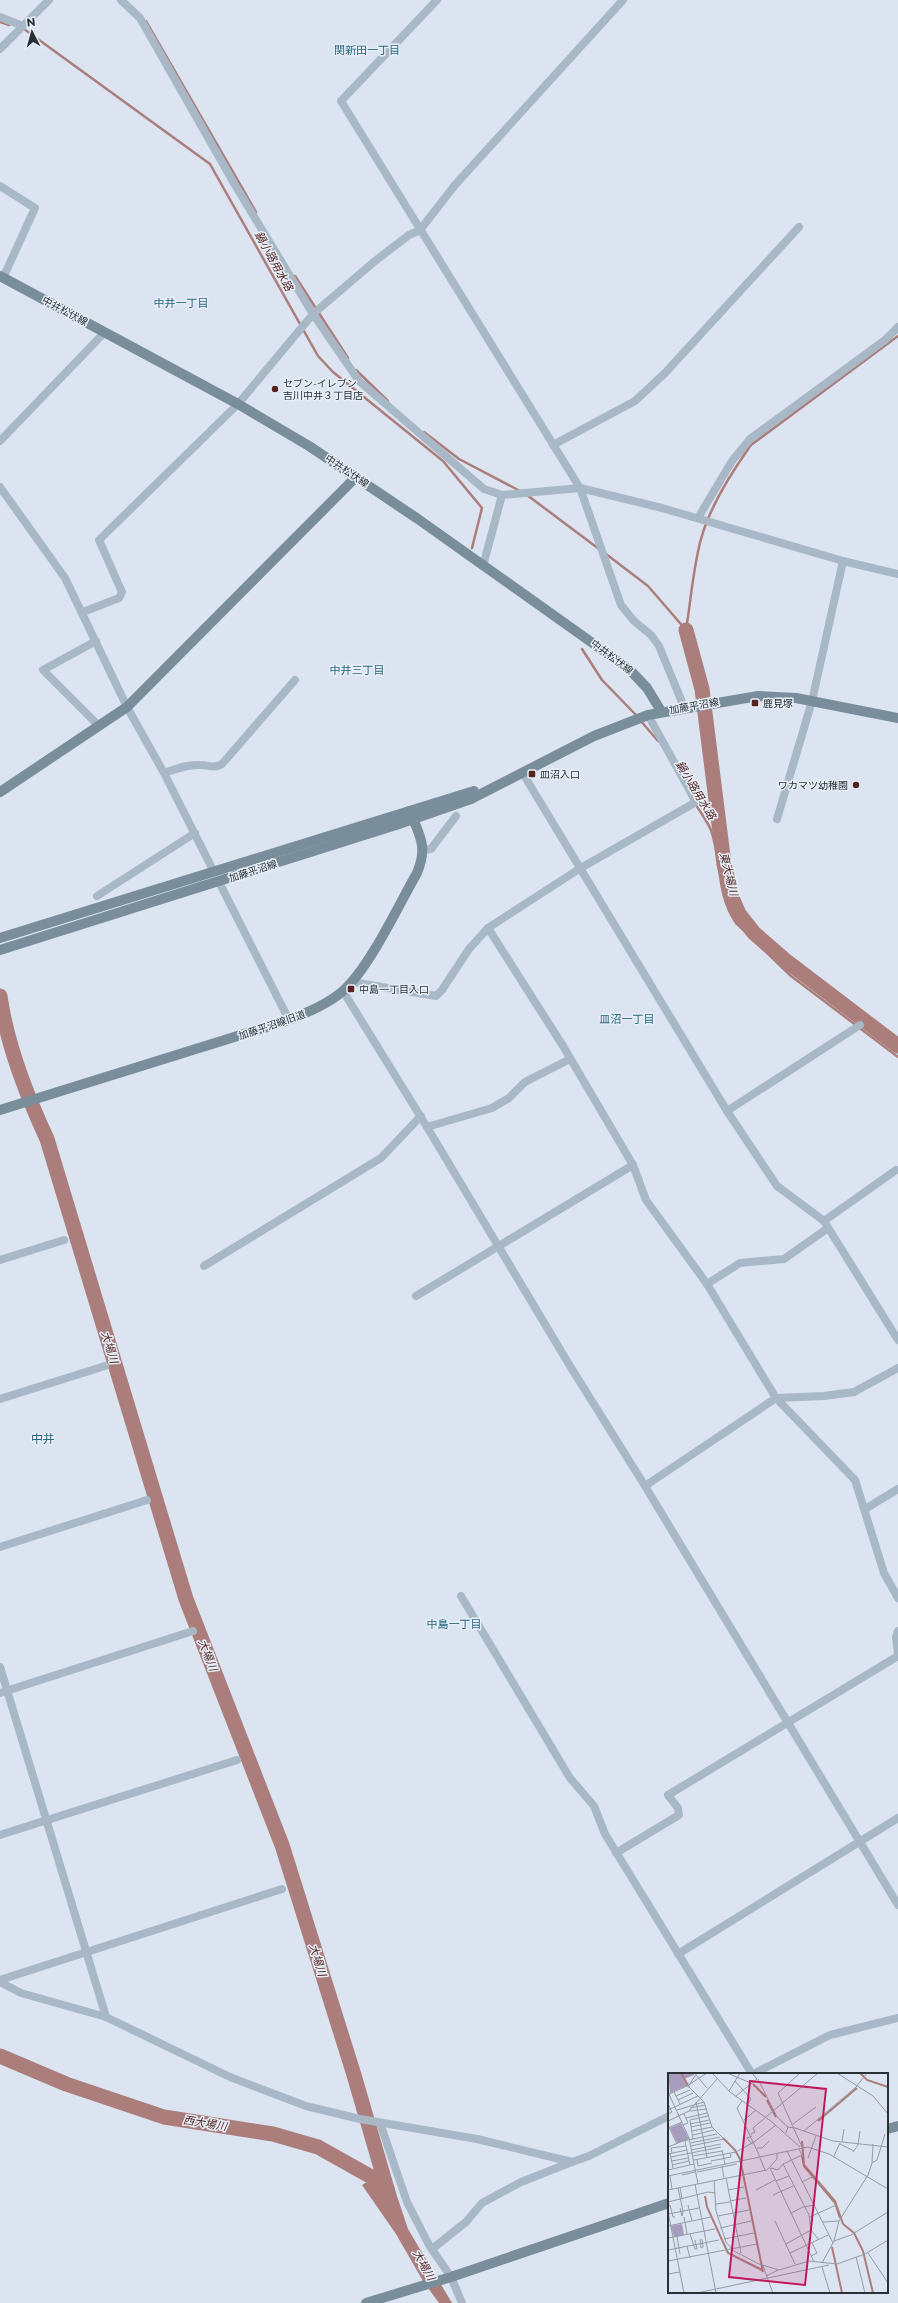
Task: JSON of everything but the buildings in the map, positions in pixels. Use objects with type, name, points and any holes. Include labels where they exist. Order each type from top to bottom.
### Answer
[{"type":"main road","name":"中井松伏線","points":[[1,277],[238,404],[356,477],[629,669],[647,688],[661,711]]},
{"type":"main road","points":[[0,792],[127,707],[356,477]]},
{"type":"main road","name":"加藤平沼線","points":[[2,938],[214,872],[471,799],[594,736],[648,714],[758,696],[812,701],[898,718]]},
{"type":"main road","points":[[412,815],[423,850]]},
{"type":"main road","name":"加藤平沼線","points":[[4,949],[219,882],[412,815]]},
{"type":"main road","name":"加藤平沼線旧道","points":[[0,1110],[289,1020],[319,1007],[352,982],[417,873],[422,860],[423,850]]},
{"type":"main road","points":[[888,2130],[898,2126]]},
{"type":"main road","points":[[366,2303],[448,2278],[668,2203]]},
{"type":"street","points":[[0,49],[49,0]]},
{"type":"street","points":[[121,0],[140,18],[235,185],[313,314],[359,381],[484,489],[502,495],[580,488],[698,518],[843,561],[898,574]]},
{"type":"street","points":[[437,0],[341,101],[580,488],[613,589],[621,605],[634,621],[651,635],[659,646],[684,707]]},
{"type":"street","points":[[83,612],[119,598],[122,592],[99,540],[238,404],[313,314],[375,261],[409,235],[420,230],[455,185],[623,0]]},
{"type":"street","points":[[0,17],[23,26]]},
{"type":"street","points":[[0,186],[35,208],[1,277]]},
{"type":"street","points":[[553,445],[636,402],[665,373],[799,227]]},
{"type":"street","points":[[698,518],[732,461],[750,440],[885,340],[898,327]]},
{"type":"street","points":[[0,441],[105,332]]},
{"type":"street","points":[[0,487],[64,578],[83,612],[127,707],[164,773],[214,872]]},
{"type":"street","points":[[483,566],[502,495]]},
{"type":"street","points":[[777,819],[812,701],[843,561]]},
{"type":"street","points":[[96,641],[43,670],[99,726]]},
{"type":"street","points":[[164,773],[189,765],[202,764],[211,768],[222,764],[295,680]]},
{"type":"street","points":[[352,982],[436,996],[442,990],[470,949],[488,928],[579,869],[696,802],[648,714]]},
{"type":"street","points":[[522,772],[579,869],[727,1111],[777,1186],[826,1224],[898,1340]]},
{"type":"street","points":[[423,850],[431,849],[456,816]]},
{"type":"street","points":[[97,896],[194,833]]},
{"type":"street","points":[[219,882],[289,1020]]},
{"type":"street","points":[[488,928],[570,1059],[633,1166],[646,1200],[707,1284],[776,1398],[855,1480],[884,1573],[898,1598]]},
{"type":"street","points":[[342,991],[421,1116],[570,1366],[645,1486],[898,1905]]},
{"type":"street","points":[[727,1111],[860,1025]]},
{"type":"street","points":[[427,1127],[492,1108],[509,1098],[525,1082],[570,1059]]},
{"type":"street","points":[[204,1266],[381,1158],[421,1116]]},
{"type":"street","points":[[416,1296],[633,1166]]},
{"type":"street","points":[[707,1284],[740,1263],[784,1259],[826,1224],[896,1170]]},
{"type":"street","points":[[0,1260],[64,1240]]},
{"type":"street","points":[[0,1399],[105,1366]]},
{"type":"street","points":[[645,1486],[776,1398],[824,1396],[854,1392],[898,1368]]},
{"type":"street","points":[[865,1509],[898,1489]]},
{"type":"street","points":[[0,1547],[147,1500]]},
{"type":"street","points":[[461,1596],[570,1778],[594,1806],[605,1834],[616,1854],[752,2073]]},
{"type":"street","points":[[4,1692],[193,1631]]},
{"type":"street","points":[[616,1854],[679,1815],[678,1808],[668,1795],[898,1655],[896,1637],[898,1631]]},
{"type":"street","points":[[0,1668],[4,1692],[46,1821],[106,2017]]},
{"type":"street","points":[[0,1835],[237,1760]]},
{"type":"street","points":[[678,1954],[860,1843],[898,1818]]},
{"type":"street","points":[[0,1981],[282,1889]]},
{"type":"street","points":[[0,1981],[21,1993],[106,2017],[230,2077],[306,2106],[380,2123],[477,2139],[572,2162]]},
{"type":"street","points":[[755,2073],[830,2035],[898,2018]]},
{"type":"street","points":[[432,2249],[466,2222],[482,2203],[520,2182],[589,2156],[668,2116]]},
{"type":"street","points":[[380,2123],[407,2202],[462,2303]]},
{"type":"water","points":[[388,2169],[408,2229],[452,2303],[439,2303],[423,2281],[396,2234],[362,2185]]},
{"type":"waterway","points":[[146,21],[256,212]]},
{"type":"waterway","name":"鍋小路用水路","points":[[0,22],[9,25]]},
{"type":"waterway","name":"鍋小路用水路","points":[[24,29],[210,164],[318,356],[333,372],[443,461],[482,508],[472,548]]},
{"type":"waterway","points":[[295,276],[348,358]]},
{"type":"waterway","points":[[686,630],[696,561],[705,527],[722,490],[751,445],[898,336]]},
{"type":"waterway","points":[[356,370],[388,401]]},
{"type":"waterway","points":[[424,432],[459,459],[520,491]]},
{"type":"waterway","points":[[527,495],[599,549]]},
{"type":"waterway","points":[[606,554],[648,586],[686,630]]},
{"type":"waterway","name":"東大場川","points":[[686,630],[702,689],[724,864],[733,900],[739,914],[754,933],[785,960],[898,1046]]},
{"type":"waterway","name":"鍋小路用水路","points":[[582,649],[602,680],[637,716]]},
{"type":"waterway","name":"鍋小路用水路","points":[[640,720],[658,741]]},
{"type":"waterway","name":"鍋小路用水路","points":[[695,803],[711,830],[717,854],[725,901],[736,923],[791,976],[898,1057]]},
{"type":"waterway","name":"大場川","points":[[0,996],[12,1051],[32,1105],[47,1139],[186,1599],[282,1845],[354,2075],[388,2192]]},
{"type":"waterway","name":"西大場川","points":[[0,2056],[66,2084],[164,2117],[273,2134],[318,2147],[384,2184],[387,2192]]},
{"type":"place","name":"セブン-イレブン 吉川中井３丁目店","points":[[275,389]]},
{"type":"place","name":"鹿見塚","points":[[755,703]]},
{"type":"place","name":"皿沼入口","points":[[532,774]]},
{"type":"place","name":"ワカマツ幼稚園","points":[[856,785]]},
{"type":"place","name":"中島一丁目入口","points":[[351,989]]},
{"type":"district","name":"関新田一丁目","points":[[367,50]]},
{"type":"district","name":"中井一丁目","points":[[181,303]]},
{"type":"district","name":"中井三丁目","points":[[357,670]]},
{"type":"district","name":"皿沼一丁目","points":[[627,1019]]},
{"type":"district","name":"中井","points":[[43,1438]]},
{"type":"district","name":"中島一丁目","points":[[454,1624]]}]
